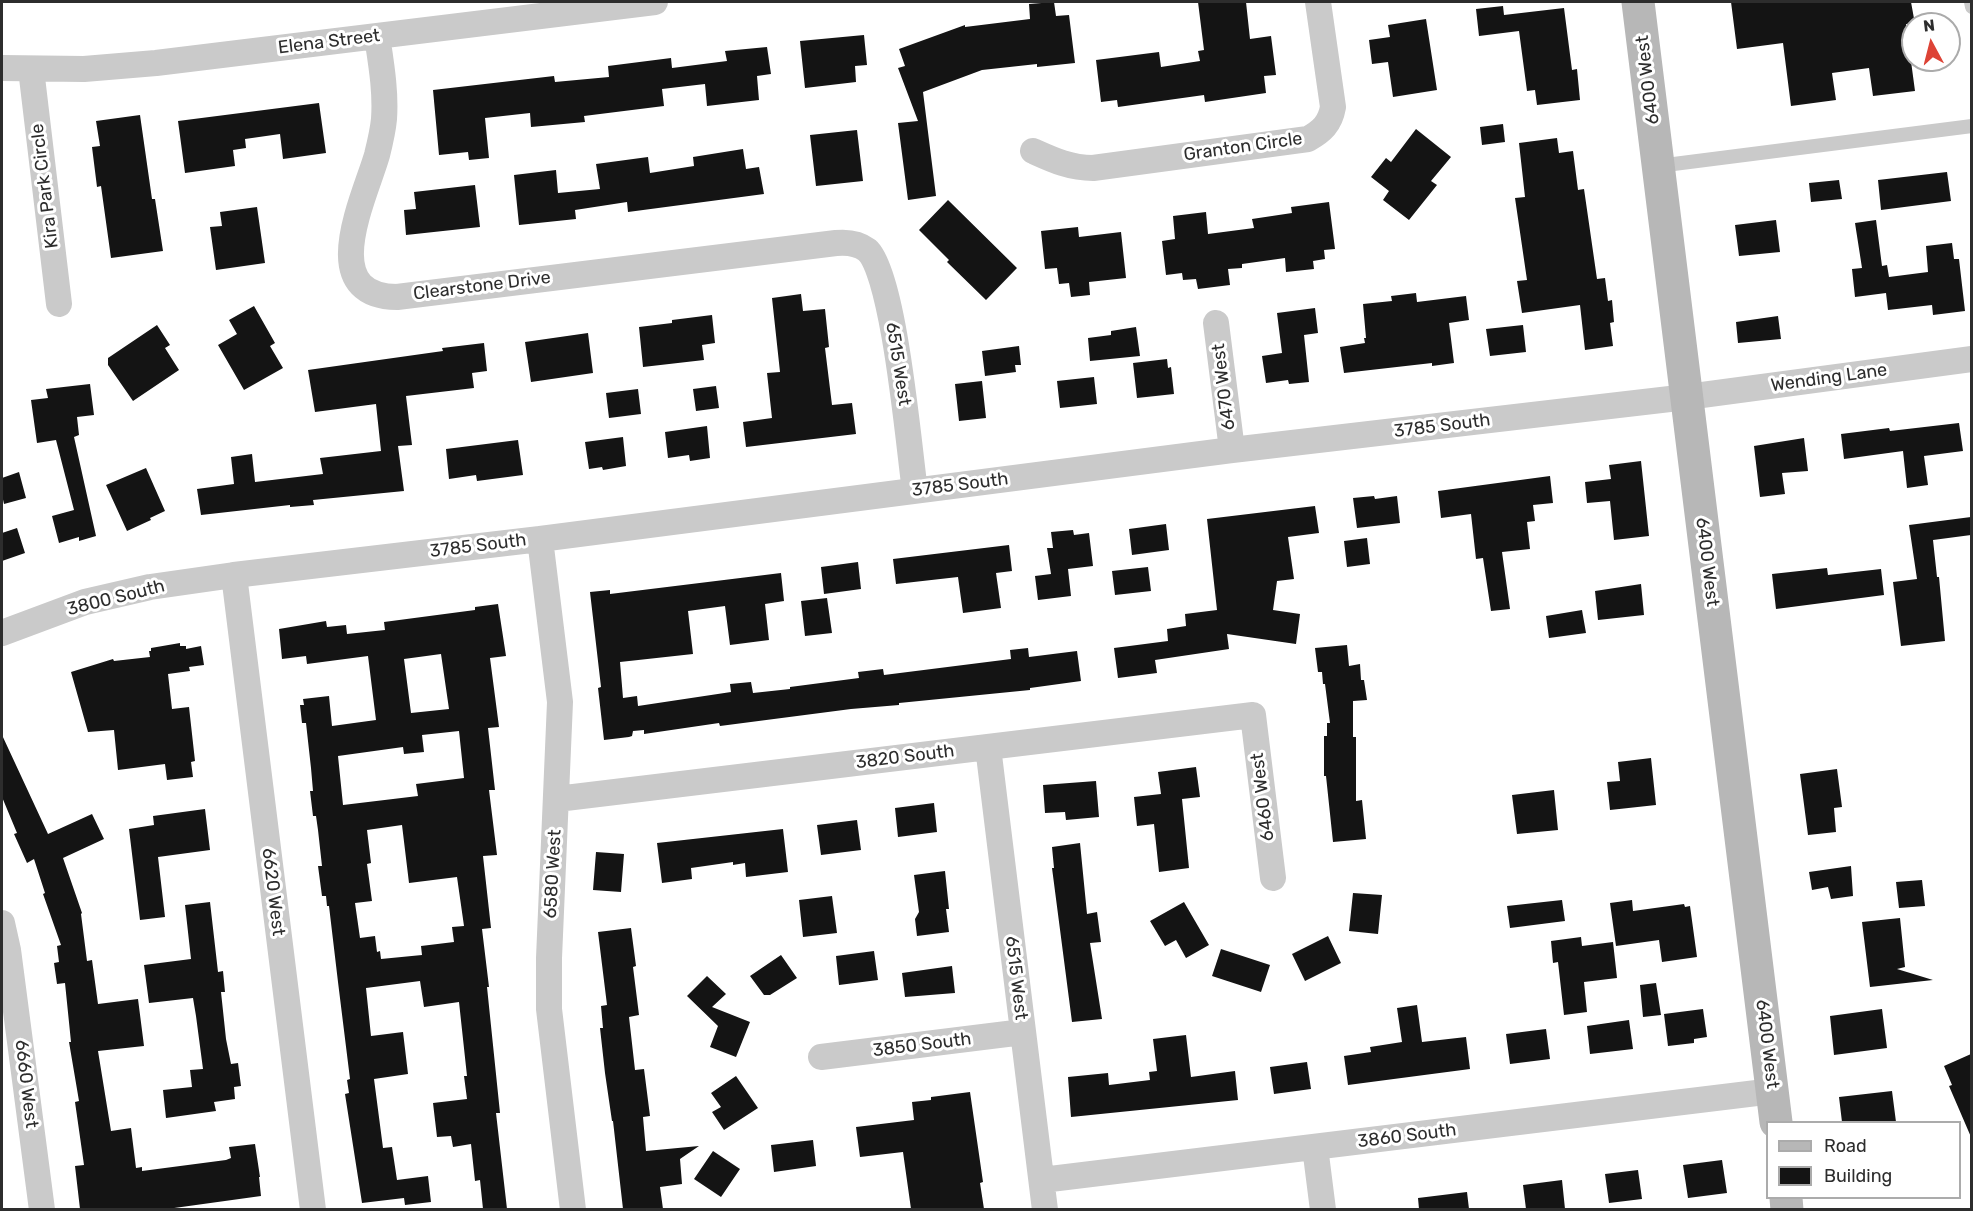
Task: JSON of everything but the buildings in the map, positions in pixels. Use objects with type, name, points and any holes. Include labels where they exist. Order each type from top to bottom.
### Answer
[{"type":"street","name":"Elena Street","points":[[2,68],[84,69],[156,63],[655,2]]},
{"type":"street","name":"Granton Circle","points":[[1033,151],[1064,165],[1093,168],[1308,140],[1326,126],[1331,118],[1333,107],[1318,2]]},
{"type":"street","name":"6400 West","points":[[1638,2],[1774,1107]]},
{"type":"street","name":"Clearstone Drive","points":[[377,36],[383,83],[384,118],[378,153],[356,217],[351,252],[354,273],[359,283],[375,295],[397,297],[844,242],[860,246]]},
{"type":"street","name":"Kira Park Circle","points":[[31,69],[59,304]]},
{"type":"street","name":"6515 West","points":[[860,246],[866,249],[876,262],[888,305],[897,354],[915,491]]},
{"type":"street","name":"6470 West","points":[[1216,323],[1232,450]]},
{"type":"street","name":"Wending Lane","points":[[1687,397],[1971,359]]},
{"type":"street","name":"3785 South","points":[[234,575],[540,539],[1232,450],[1687,397]]},
{"type":"street","name":"6580 West","points":[[540,539],[559,694],[549,1009],[573,1209]]},
{"type":"street","name":"3800 South","points":[[2,633],[85,602],[150,587],[234,575]]},
{"type":"street","name":"6620 West","points":[[234,575],[313,1209]]},
{"type":"street","name":"3820 South","points":[[557,799],[1253,715]]},
{"type":"street","name":"6460 West","points":[[1253,715],[1273,878]]},
{"type":"street","name":"6515 West","points":[[988,747],[1045,1209]]},
{"type":"street","name":"6660 West","points":[[2,923],[8,950],[9,1014],[42,1209]]},
{"type":"street","name":"3850 South","points":[[821,1057],[1023,1032]]},
{"type":"street","name":"3860 South","points":[[1042,1180],[1315,1147],[1774,1107]]},
{"type":"street","points":[[1315,1147],[1323,1209]]},
{"type":"lane","points":[[1971,2],[1971,7]]},
{"type":"lane","points":[[1658,166],[1971,126]]}]
